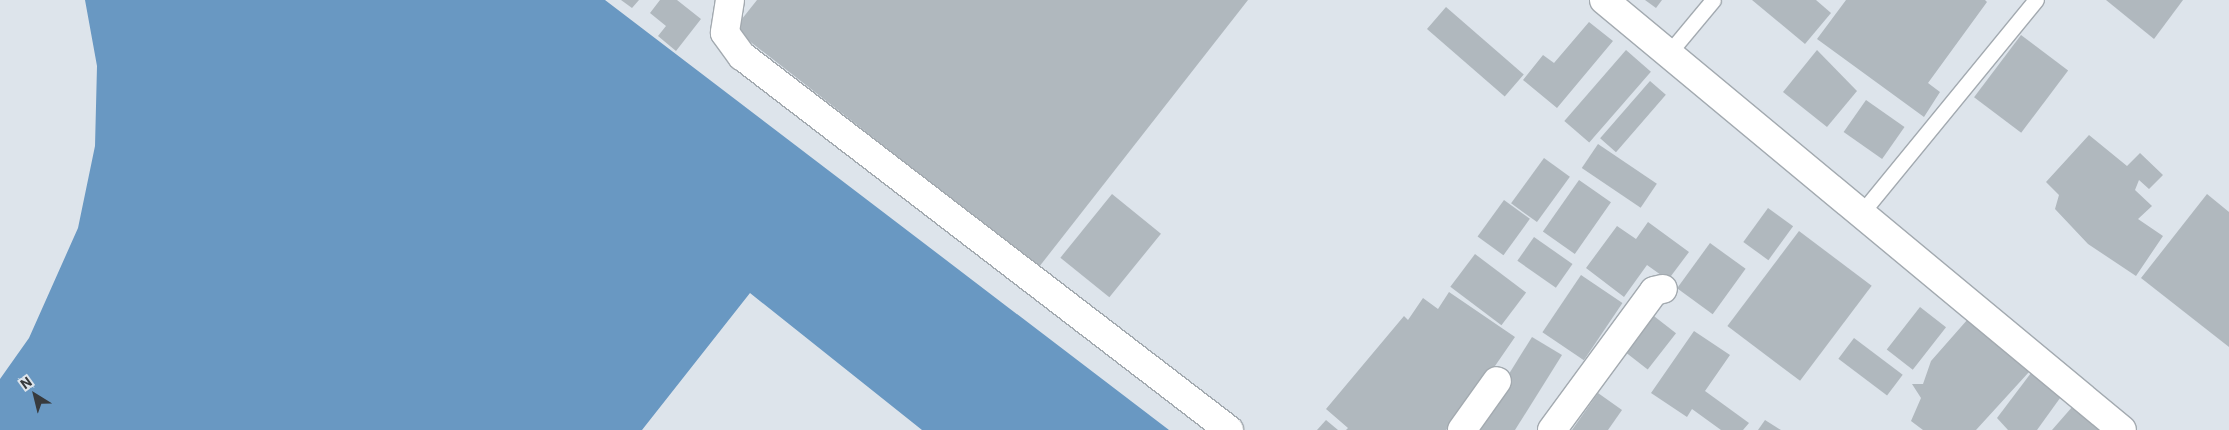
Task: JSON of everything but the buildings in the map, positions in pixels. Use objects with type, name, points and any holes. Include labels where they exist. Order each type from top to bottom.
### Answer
[{"type":"street","points":[[730,0],[725,33],[742,56],[1229,430]]},
{"type":"street","points":[[1604,0],[1863,211],[2122,430]]},
{"type":"street","points":[[1552,430],[1654,291],[1663,289]]},
{"type":"street","points":[[1462,430],[1497,381]]},
{"type":"lane","points":[[1668,54],[1713,0]]},
{"type":"lane","points":[[1863,211],[2036,0]]},
{"type":"water","points":[[85,0],[605,0],[1169,430],[922,430],[750,293],[642,430],[0,430],[0,379],[29,338],[78,228],[95,146],[97,66]]}]
